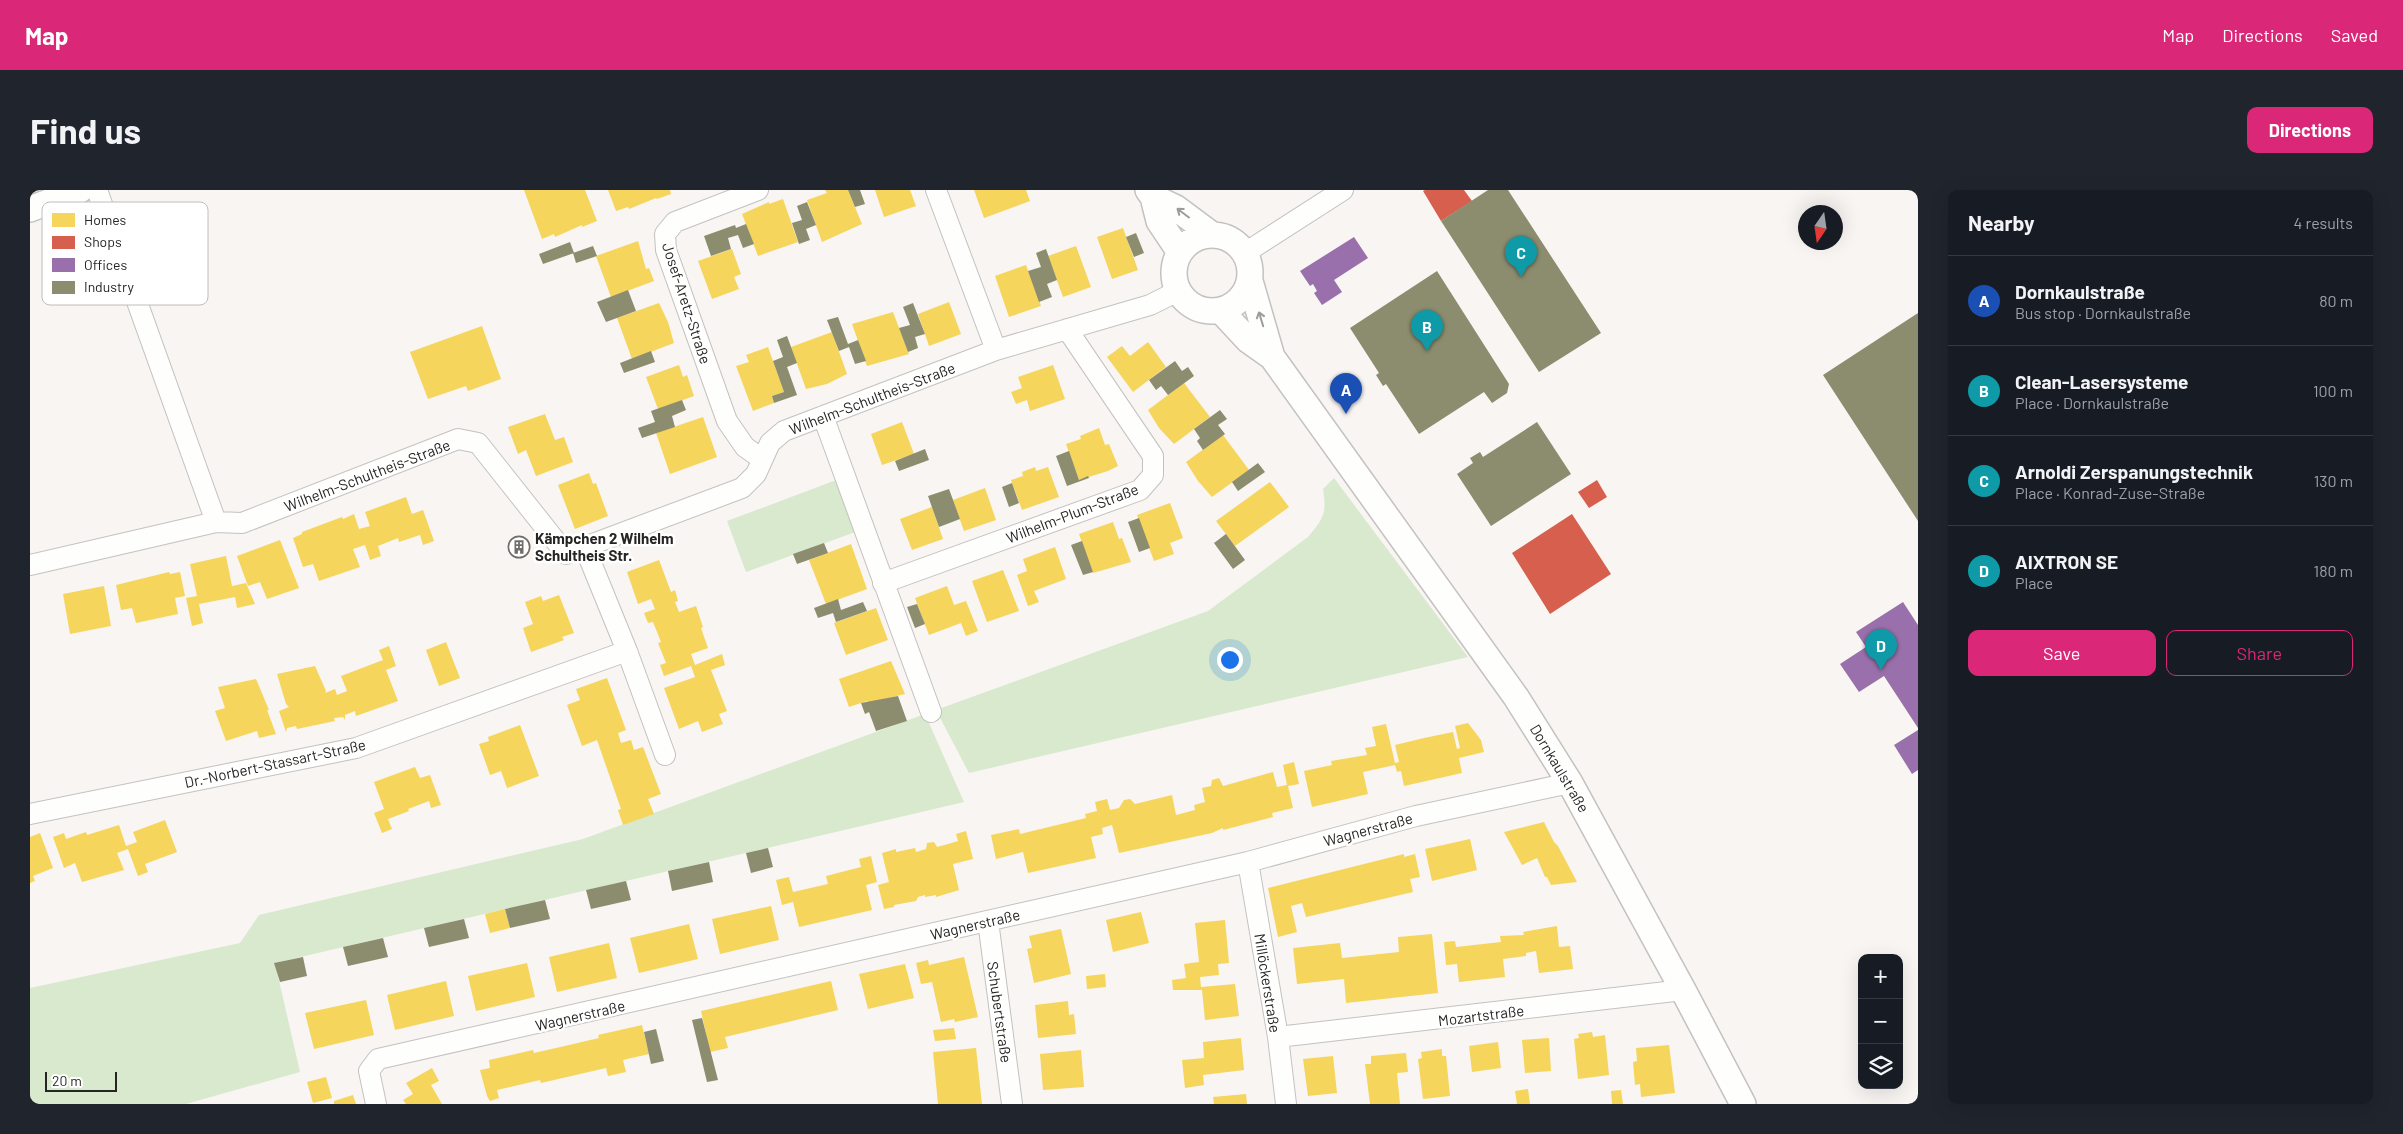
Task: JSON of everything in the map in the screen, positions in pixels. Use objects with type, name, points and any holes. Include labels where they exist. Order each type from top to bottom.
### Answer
[{"type":"street","points":[[48,202],[80,190]]},
{"type":"street","points":[[97,190],[101,202]]},
{"type":"street","name":"Josef-Aretz-Straße","points":[[758,190],[675,222],[665,234],[666,250],[727,421],[744,447],[762,459]]},
{"type":"street","points":[[936,190],[996,350]]},
{"type":"street","points":[[1245,253],[1343,190]]},
{"type":"street","points":[[1151,194],[1176,208],[1211,234]]},
{"type":"street","points":[[1151,194],[1158,220],[1179,251]]},
{"type":"street","points":[[30,209],[42,204]]},
{"type":"street","points":[[1211,234],[1224,236],[1236,243],[1245,253],[1251,272],[1250,281],[1240,300],[1221,310],[1208,311],[1196,308],[1185,301],[1178,291],[1174,271],[1179,251],[1198,236],[1211,234]]},
{"type":"street","name":"Dornkaulstraße","points":[[1250,281],[1272,356],[1506,681],[1570,783],[1743,1104]]},
{"type":"street","name":"Wilhelm-Schultheis-Straße","points":[[216,522],[242,522],[458,440],[478,443],[566,554],[742,488],[756,474],[770,442],[784,431],[996,350],[1150,305],[1178,291]]},
{"type":"street","points":[[30,564],[216,522],[138,305]]},
{"type":"street","name":"Dornkaulstraße","points":[[1221,310],[1248,340],[1272,356]]},
{"type":"street","name":"Wilhelm-Plum-Straße","points":[[883,583],[1140,490],[1153,475],[1152,456],[1067,329]]},
{"type":"street","points":[[823,416],[931,712]]},
{"type":"street","points":[[585,548],[627,651],[666,755]]},
{"type":"street","name":"Dr.-Norbert-Stassart-Straße","points":[[30,814],[356,748],[627,651]]},
{"type":"street","name":"Wagnerstraße","points":[[376,1104],[369,1070],[378,1059],[1248,862],[1416,816],[1570,783]]},
{"type":"street","name":"Millöckerstraße","points":[[1248,862],[1278,1037],[1286,1104]]},
{"type":"street","name":"Schubertstraße","points":[[988,921],[1012,1104]]},
{"type":"street","name":"Mozartstraße","points":[[1278,1037],[1683,990]]},
{"type":"green space","points":[[1334,478],[1468,657],[969,773],[936,710],[1208,611],[1308,537],[1318,525],[1323,515],[1325,504],[1323,489]]},
{"type":"green space","points":[[839,479],[858,531],[746,572],[727,521]]},
{"type":"green space","points":[[925,714],[964,802],[275,963],[300,1072],[186,1104],[30,1104],[30,988],[240,943],[259,915],[583,839]]},
{"type":"building: Homes","points":[[524,190],[585,190],[597,221],[582,227],[582,225],[555,237],[554,234],[542,239]]},
{"type":"building: Homes","points":[[608,190],[670,190],[671,194],[629,209],[628,207],[616,211]]},
{"type":"building: Homes","points":[[825,190],[848,190],[862,224],[822,242],[807,200],[827,193]]},
{"type":"building: Homes","points":[[875,190],[910,190],[916,206],[884,217]]},
{"type":"building: Homes","points":[[974,190],[1026,190],[1030,201],[984,218]]},
{"type":"building: Homes","points":[[783,199],[798,242],[758,256],[742,214],[769,202],[769,204]]},
{"type":"building: Homes","points":[[1123,228],[1138,270],[1112,279],[1097,237]]},
{"type":"building: Homes","points":[[638,241],[646,269],[649,268],[654,281],[611,297],[596,256]]},
{"type":"building: Homes","points":[[1076,246],[1091,287],[1063,297],[1048,256]]},
{"type":"building: Homes","points":[[732,249],[741,274],[734,277],[739,289],[712,299],[698,261]]},
{"type":"building: Homes","points":[[1026,265],[1041,306],[1009,317],[995,276]]},
{"type":"building: Homes","points":[[949,302],[961,334],[929,346],[918,314]]},
{"type":"building: Homes","points":[[659,303],[668,322],[674,343],[632,359],[617,318]]},
{"type":"building: Homes","points":[[893,312],[909,354],[867,366],[852,324]]},
{"type":"building: Homes","points":[[482,326],[501,379],[468,391],[466,386],[428,399],[410,352]]},
{"type":"building: Homes","points":[[832,332],[847,374],[827,384],[806,389],[791,347]]},
{"type":"building: Homes","points":[[1148,342],[1166,367],[1133,392],[1107,357],[1122,346],[1130,356]]},
{"type":"building: Homes","points":[[768,347],[784,392],[772,396],[774,403],[753,411],[736,366],[749,362],[746,355]]},
{"type":"building: Homes","points":[[679,365],[683,377],[687,375],[694,396],[658,409],[646,377]]},
{"type":"building: Homes","points":[[1053,365],[1065,399],[1030,411],[1027,400],[1016,404],[1011,392],[1022,388],[1018,377]]},
{"type":"building: Homes","points":[[1184,383],[1210,417],[1174,444],[1159,428],[1148,410]]},
{"type":"building: Homes","points":[[545,414],[555,440],[564,437],[573,462],[536,476],[526,450],[518,454],[508,427]]},
{"type":"building: Homes","points":[[703,417],[717,457],[670,474],[656,433]]},
{"type":"building: Homes","points":[[902,422],[914,454],[882,465],[871,434]]},
{"type":"building: Homes","points":[[1099,428],[1105,445],[1109,444],[1118,466],[1079,480],[1066,444],[1081,439],[1080,436]]},
{"type":"building: Homes","points":[[1223,435],[1249,470],[1212,497],[1198,481],[1186,462]]},
{"type":"building: Homes","points":[[1035,467],[1036,471],[1048,467],[1059,497],[1022,510],[1011,480],[1023,476],[1022,472]]},
{"type":"building: Homes","points":[[589,473],[593,484],[596,483],[608,516],[575,529],[558,485]]},
{"type":"building: Homes","points":[[1270,482],[1289,507],[1235,546],[1216,521]]},
{"type":"building: Homes","points":[[985,488],[996,520],[964,531],[953,500]]},
{"type":"building: Homes","points":[[406,497],[412,514],[423,510],[434,541],[423,545],[420,535],[399,542],[398,538],[378,546],[381,556],[370,560],[365,545],[353,549],[360,567],[319,581],[313,564],[303,567],[293,538],[302,534],[302,532],[354,514],[359,529],[370,526],[365,512]]},
{"type":"building: Homes","points":[[1170,503],[1183,538],[1170,543],[1174,554],[1154,561],[1137,515]]},
{"type":"building: Homes","points":[[932,507],[943,539],[912,550],[900,519]]},
{"type":"building: Homes","points":[[1113,522],[1119,539],[1122,538],[1131,562],[1093,573],[1079,534]]},
{"type":"building: Homes","points":[[280,540],[299,588],[267,599],[260,582],[248,586],[237,556]]},
{"type":"building: Homes","name":"Kämpchen 2 Wilhelm Schultheis Str.","points":[[523,540],[526,549],[515,553],[512,544]]},
{"type":"building: Homes","points":[[851,544],[867,589],[826,604],[809,560]]},
{"type":"building: Homes","points":[[1055,547],[1066,579],[1034,591],[1039,602],[1028,606],[1017,575],[1027,571],[1023,559]]},
{"type":"building: Homes","points":[[226,556],[232,586],[246,583],[255,604],[237,608],[235,597],[199,604],[203,623],[192,626],[186,598],[197,596],[190,564]]},
{"type":"building: Homes","points":[[659,560],[671,592],[675,590],[678,601],[675,602],[679,612],[696,606],[708,648],[691,654],[695,665],[722,654],[725,665],[711,670],[727,711],[719,714],[723,724],[702,732],[698,721],[679,729],[664,688],[695,677],[691,666],[664,676],[660,665],[666,663],[658,643],[661,642],[653,622],[648,623],[644,613],[655,609],[651,599],[638,604],[627,572]]},
{"type":"building: Homes","points":[[1003,570],[1019,611],[987,622],[972,581]]},
{"type":"building: Homes","points":[[169,572],[170,574],[180,572],[185,596],[175,598],[178,614],[136,623],[132,608],[121,610],[116,585]]},
{"type":"building: Homes","points":[[104,586],[111,626],[70,634],[63,594]]},
{"type":"building: Homes","points":[[947,586],[954,605],[966,601],[978,631],[966,636],[961,623],[929,635],[915,598]]},
{"type":"building: Homes","points":[[559,595],[574,633],[562,637],[564,640],[531,652],[523,628],[533,624],[525,602],[541,596],[543,601]]},
{"type":"building: Homes","points":[[876,608],[888,640],[846,655],[834,623]]},
{"type":"building: Homes","points":[[446,642],[460,678],[439,686],[426,650]]},
{"type":"building: Homes","points":[[389,646],[396,666],[386,670],[398,701],[356,716],[355,711],[345,715],[345,720],[343,717],[334,718],[335,721],[297,729],[296,726],[287,728],[286,732],[279,711],[289,707],[286,704],[277,674],[315,666],[326,691],[325,693],[335,689],[337,695],[347,691],[341,676],[383,660],[379,650]]},
{"type":"building: Homes","points":[[891,661],[905,694],[868,703],[867,701],[849,707],[839,679]]},
{"type":"building: Homes","points":[[607,678],[626,730],[618,733],[621,743],[631,740],[634,750],[643,747],[661,794],[648,799],[654,814],[623,825],[618,810],[621,809],[597,740],[582,746],[567,705],[580,700],[576,689]]},
{"type":"building: Homes","points":[[256,679],[269,710],[267,710],[276,734],[259,738],[257,731],[226,741],[215,711],[225,708],[218,687]]},
{"type":"building: Homes","points":[[1468,723],[1481,740],[1484,752],[1459,758],[1462,773],[1404,786],[1401,771],[1397,772],[1395,765],[1363,772],[1368,794],[1312,807],[1304,771],[1332,765],[1331,761],[1367,755],[1365,748],[1376,746],[1372,727],[1386,724],[1395,763],[1399,762],[1395,745],[1424,738],[1453,732],[1457,749],[1460,748],[1455,726]]},
{"type":"building: Homes","points":[[520,725],[539,776],[507,788],[501,771],[490,775],[479,744],[489,741],[488,737]]},
{"type":"building: Homes","points":[[1294,762],[1299,784],[1288,786],[1293,808],[1272,813],[1273,817],[1223,830],[1223,828],[1212,833],[1119,853],[1112,825],[1102,828],[1103,834],[1091,837],[1096,858],[1028,873],[1023,852],[996,859],[991,835],[1019,829],[1020,834],[1086,818],[1085,814],[1097,811],[1095,802],[1107,799],[1110,810],[1119,808],[1124,800],[1130,799],[1135,804],[1172,795],[1176,815],[1195,810],[1194,805],[1205,802],[1202,788],[1211,786],[1212,780],[1219,778],[1223,786],[1273,772],[1277,787],[1287,785],[1283,765]]},
{"type":"building: Homes","points":[[415,767],[420,778],[430,775],[441,805],[431,808],[429,801],[408,809],[409,811],[388,819],[392,829],[382,833],[374,813],[384,809],[374,782]]},
{"type":"building: Homes","points":[[165,820],[177,852],[145,864],[148,872],[138,876],[128,849],[117,853],[124,870],[82,882],[75,863],[64,868],[53,837],[64,833],[66,839],[86,832],[87,835],[119,825],[126,846],[137,842],[133,832]]},
{"type":"building: Homes","points":[[1544,822],[1577,882],[1551,885],[1547,877],[1545,877],[1537,858],[1522,865],[1504,832]]},
{"type":"building: Homes","points":[[966,831],[973,859],[953,864],[959,890],[936,897],[936,895],[925,897],[925,895],[918,897],[916,901],[884,909],[878,885],[889,882],[882,853],[896,849],[896,852],[915,848],[916,852],[926,849],[927,843],[934,842],[937,847],[958,841],[956,834]]},
{"type":"building: Homes","points":[[40,833],[53,868],[33,876],[35,881],[30,883],[30,837]]},
{"type":"building: Homes","points":[[1470,839],[1477,870],[1432,881],[1425,849]]},
{"type":"building: Homes","points":[[1404,854],[1404,857],[1415,854],[1420,877],[1410,879],[1413,892],[1306,917],[1302,903],[1291,906],[1297,932],[1278,937],[1268,888]]},
{"type":"building: Homes","points":[[871,856],[877,882],[866,885],[872,910],[799,927],[793,902],[782,905],[776,880],[789,877],[793,892],[828,884],[826,876],[861,867],[859,859]]},
{"type":"building: Homes","points":[[771,906],[779,940],[720,954],[712,919]]},
{"type":"building: Homes","points":[[505,909],[510,928],[490,933],[485,914]]},
{"type":"building: Homes","points":[[1141,912],[1149,943],[1113,952],[1106,920]]},
{"type":"building: Homes","points":[[1225,920],[1229,963],[1218,964],[1219,975],[1200,977],[1201,987],[1235,984],[1239,1016],[1205,1020],[1202,990],[1173,990],[1172,980],[1186,978],[1184,964],[1199,962],[1195,923]]},
{"type":"building: Homes","points":[[689,924],[698,959],[639,973],[630,938]]},
{"type":"building: Homes","points":[[1557,926],[1559,947],[1570,946],[1573,969],[1539,973],[1536,951],[1526,953],[1526,956],[1503,959],[1505,977],[1459,982],[1457,964],[1446,965],[1444,942],[1455,941],[1456,947],[1501,942],[1500,936],[1524,935],[1523,932]]},
{"type":"building: Homes","points":[[1061,929],[1071,974],[1034,983],[1027,949],[1032,948],[1029,936]]},
{"type":"building: Homes","points":[[1432,934],[1438,993],[1346,1003],[1344,979],[1297,984],[1293,948],[1340,943],[1342,958],[1399,952],[1398,937]]},
{"type":"building: Homes","points":[[609,943],[617,978],[557,992],[549,957]]},
{"type":"building: Homes","points":[[964,957],[978,1017],[955,1022],[954,1019],[941,1022],[932,982],[921,984],[916,963],[928,960],[929,965]]},
{"type":"building: Homes","points":[[527,963],[535,997],[476,1011],[468,976]]},
{"type":"building: Homes","points":[[905,964],[914,998],[868,1009],[859,974]]},
{"type":"building: Homes","points":[[1105,974],[1106,987],[1087,989],[1086,976]]},
{"type":"building: Homes","points":[[446,981],[454,1016],[395,1030],[387,995]]},
{"type":"building: Homes","points":[[831,981],[838,1010],[725,1037],[728,1048],[710,1052],[701,1011]]},
{"type":"building: Homes","points":[[366,1000],[374,1035],[314,1049],[305,1013]]},
{"type":"building: Homes","points":[[1068,1001],[1069,1015],[1074,1014],[1076,1034],[1038,1038],[1035,1005]]},
{"type":"building: Homes","points":[[642,1025],[649,1054],[623,1060],[626,1072],[608,1076],[606,1068],[541,1083],[540,1080],[497,1090],[499,1098],[490,1101],[487,1096],[480,1070],[490,1068],[489,1060],[533,1050],[534,1053],[556,1048],[599,1038],[598,1035]]},
{"type":"building: Homes","points":[[954,1028],[956,1039],[935,1041],[933,1030]]},
{"type":"building: Homes","points":[[1592,1032],[1593,1037],[1605,1035],[1609,1075],[1578,1079],[1574,1039],[1579,1038],[1578,1034]]},
{"type":"building: Homes","points":[[1241,1038],[1244,1070],[1203,1075],[1204,1085],[1185,1088],[1182,1060],[1204,1058],[1203,1042]]},
{"type":"building: Homes","points":[[1549,1038],[1551,1071],[1525,1073],[1522,1040]]},
{"type":"building: Homes","points":[[1498,1042],[1501,1068],[1472,1072],[1469,1046]]},
{"type":"building: Homes","points":[[1669,1045],[1675,1093],[1641,1097],[1640,1084],[1635,1085],[1633,1062],[1637,1061],[1636,1048]]},
{"type":"building: Homes","points":[[976,1048],[982,1104],[938,1104],[933,1052]]},
{"type":"building: Homes","points":[[1442,1049],[1442,1056],[1446,1056],[1450,1096],[1423,1099],[1418,1059],[1422,1058],[1421,1052]]},
{"type":"building: Homes","points":[[1081,1050],[1084,1087],[1043,1090],[1040,1054]]},
{"type":"building: Homes","points":[[1406,1053],[1408,1072],[1397,1073],[1400,1104],[1370,1104],[1365,1064],[1371,1064],[1371,1056]]},
{"type":"building: Homes","points":[[1333,1056],[1337,1093],[1308,1096],[1303,1059]]},
{"type":"building: Homes","points":[[432,1068],[439,1081],[431,1085],[442,1104],[406,1104],[403,1100],[413,1094],[406,1083]]},
{"type":"building: Homes","points":[[326,1077],[332,1098],[313,1103],[307,1082]]},
{"type":"building: Homes","points":[[1528,1089],[1530,1104],[1517,1104],[1515,1091]]},
{"type":"building: Homes","points":[[1621,1090],[1623,1104],[1612,1104],[1611,1091]]},
{"type":"building: Homes","points":[[1246,1094],[1247,1104],[1214,1104],[1213,1097]]},
{"type":"building: Homes","points":[[353,1095],[356,1104],[334,1104],[334,1101]]},
{"type":"building: Shops","points":[[1464,190],[1472,201],[1441,221],[1423,191]]},
{"type":"building: Shops","points":[[1597,480],[1607,497],[1589,508],[1578,492]]},
{"type":"building: Shops","points":[[1572,514],[1611,574],[1550,614],[1512,553]]},
{"type":"building: Offices","points":[[1354,237],[1368,258],[1334,280],[1342,292],[1322,305],[1314,293],[1317,291],[1313,284],[1310,286],[1300,271]]},
{"type":"building: Offices","points":[[1903,602],[1918,625],[1918,728],[1884,676],[1859,692],[1840,664],[1866,647],[1856,632]]},
{"type":"building: Offices","points":[[1918,730],[1918,770],[1912,774],[1894,745]]},
{"type":"building: Industry","points":[[848,190],[860,190],[865,204],[855,207]]},
{"type":"building: Industry","points":[[1488,190],[1508,190],[1601,333],[1539,372],[1441,221]]},
{"type":"building: Industry","points":[[807,202],[816,225],[806,229],[810,240],[799,244],[792,223],[802,220],[797,206]]},
{"type":"building: Industry","points":[[746,224],[754,244],[743,248],[738,235],[728,238],[731,249],[711,256],[704,236],[735,225],[736,228]]},
{"type":"building: Industry","points":[[1136,233],[1144,253],[1134,257],[1126,237]]},
{"type":"building: Industry","points":[[570,242],[574,253],[543,264],[539,254]]},
{"type":"building: Industry","points":[[593,246],[597,256],[576,263],[573,253]]},
{"type":"building: Industry","points":[[1046,249],[1057,280],[1047,284],[1052,297],[1039,302],[1028,271],[1041,267],[1036,253]]},
{"type":"building: Industry","points":[[1437,271],[1509,384],[1507,393],[1492,403],[1484,392],[1419,434],[1386,384],[1383,386],[1376,375],[1379,373],[1350,328]]},
{"type":"building: Industry","points":[[628,290],[636,311],[606,322],[597,302]]},
{"type":"building: Industry","points":[[913,303],[925,334],[915,337],[918,348],[908,352],[899,328],[910,325],[903,307]]},
{"type":"building: Industry","points":[[1918,313],[1918,521],[1823,375]]},
{"type":"building: Industry","points":[[838,317],[848,344],[858,340],[866,361],[855,364],[849,347],[839,351],[827,320]]},
{"type":"building: Industry","points":[[787,336],[797,363],[787,367],[797,395],[774,403],[772,396],[784,392],[773,361],[783,357],[777,340]]},
{"type":"building: Industry","points":[[651,351],[655,362],[624,373],[620,363]]},
{"type":"building: Industry","points":[[1175,361],[1182,371],[1188,367],[1194,376],[1168,395],[1161,386],[1156,390],[1149,380]]},
{"type":"building: Industry","points":[[682,400],[686,410],[672,416],[675,427],[642,438],[638,428],[655,422],[651,411]]},
{"type":"building: Industry","points":[[1220,410],[1227,419],[1218,425],[1225,434],[1203,450],[1197,441],[1200,438],[1194,429]]},
{"type":"building: Industry","points":[[1537,422],[1571,474],[1491,526],[1457,474],[1473,463],[1470,458],[1480,452],[1483,457]]},
{"type":"building: Industry","points":[[925,449],[929,460],[899,471],[895,461]]},
{"type":"building: Industry","points":[[1069,451],[1079,480],[1088,476],[1089,478],[1067,486],[1056,456]]},
{"type":"building: Industry","points":[[1258,463],[1265,472],[1238,491],[1232,482]]},
{"type":"building: Industry","points":[[1012,483],[1019,503],[1009,507],[1002,487]]},
{"type":"building: Industry","points":[[949,489],[960,519],[939,527],[928,496]]},
{"type":"building: Industry","points":[[1139,518],[1150,548],[1139,552],[1128,522]]},
{"type":"building: Industry","points":[[1226,534],[1245,560],[1233,569],[1214,543]]},
{"type":"building: Industry","points":[[1082,541],[1093,572],[1083,575],[1071,545]]},
{"type":"building: Industry","points":[[824,543],[828,553],[797,564],[793,554]]},
{"type":"building: Industry","points":[[838,599],[841,610],[863,602],[867,611],[836,622],[833,613],[818,618],[814,608]]},
{"type":"building: Industry","points":[[917,604],[925,624],[915,628],[907,607]]},
{"type":"building: Industry","points":[[898,696],[907,721],[876,731],[869,712],[865,714],[861,703]]},
{"type":"building: Industry","points":[[768,848],[773,867],[751,873],[746,853]]},
{"type":"building: Industry","points":[[709,862],[713,882],[672,891],[668,871]]},
{"type":"building: Industry","points":[[626,881],[631,900],[591,909],[586,890]]},
{"type":"building: Industry","points":[[545,900],[550,919],[510,928],[505,909]]},
{"type":"building: Industry","points":[[464,919],[469,938],[429,947],[424,928]]},
{"type":"building: Industry","points":[[383,938],[388,957],[348,966],[343,947]]},
{"type":"building: Industry","points":[[303,957],[307,976],[280,982],[274,963]]},
{"type":"building: Industry","points":[[702,1018],[718,1080],[707,1082],[692,1020]]},
{"type":"building: Industry","points":[[656,1029],[664,1061],[651,1064],[644,1032]]},
{"type":"place","name":"Arnoldi Zerspanungstechnik","points":[[1521,277]]},
{"type":"place","name":"Clean-Lasersysteme","points":[[1427,351]]},
{"type":"place","name":"Dornkaulstraße","points":[[1346,414]]},
{"type":"place","name":"Kämpchen 2 Wilhelm Schultheis Str.","points":[[519,547]]},
{"type":"place","name":"AIXTRON SE","points":[[1881,670]]}]
